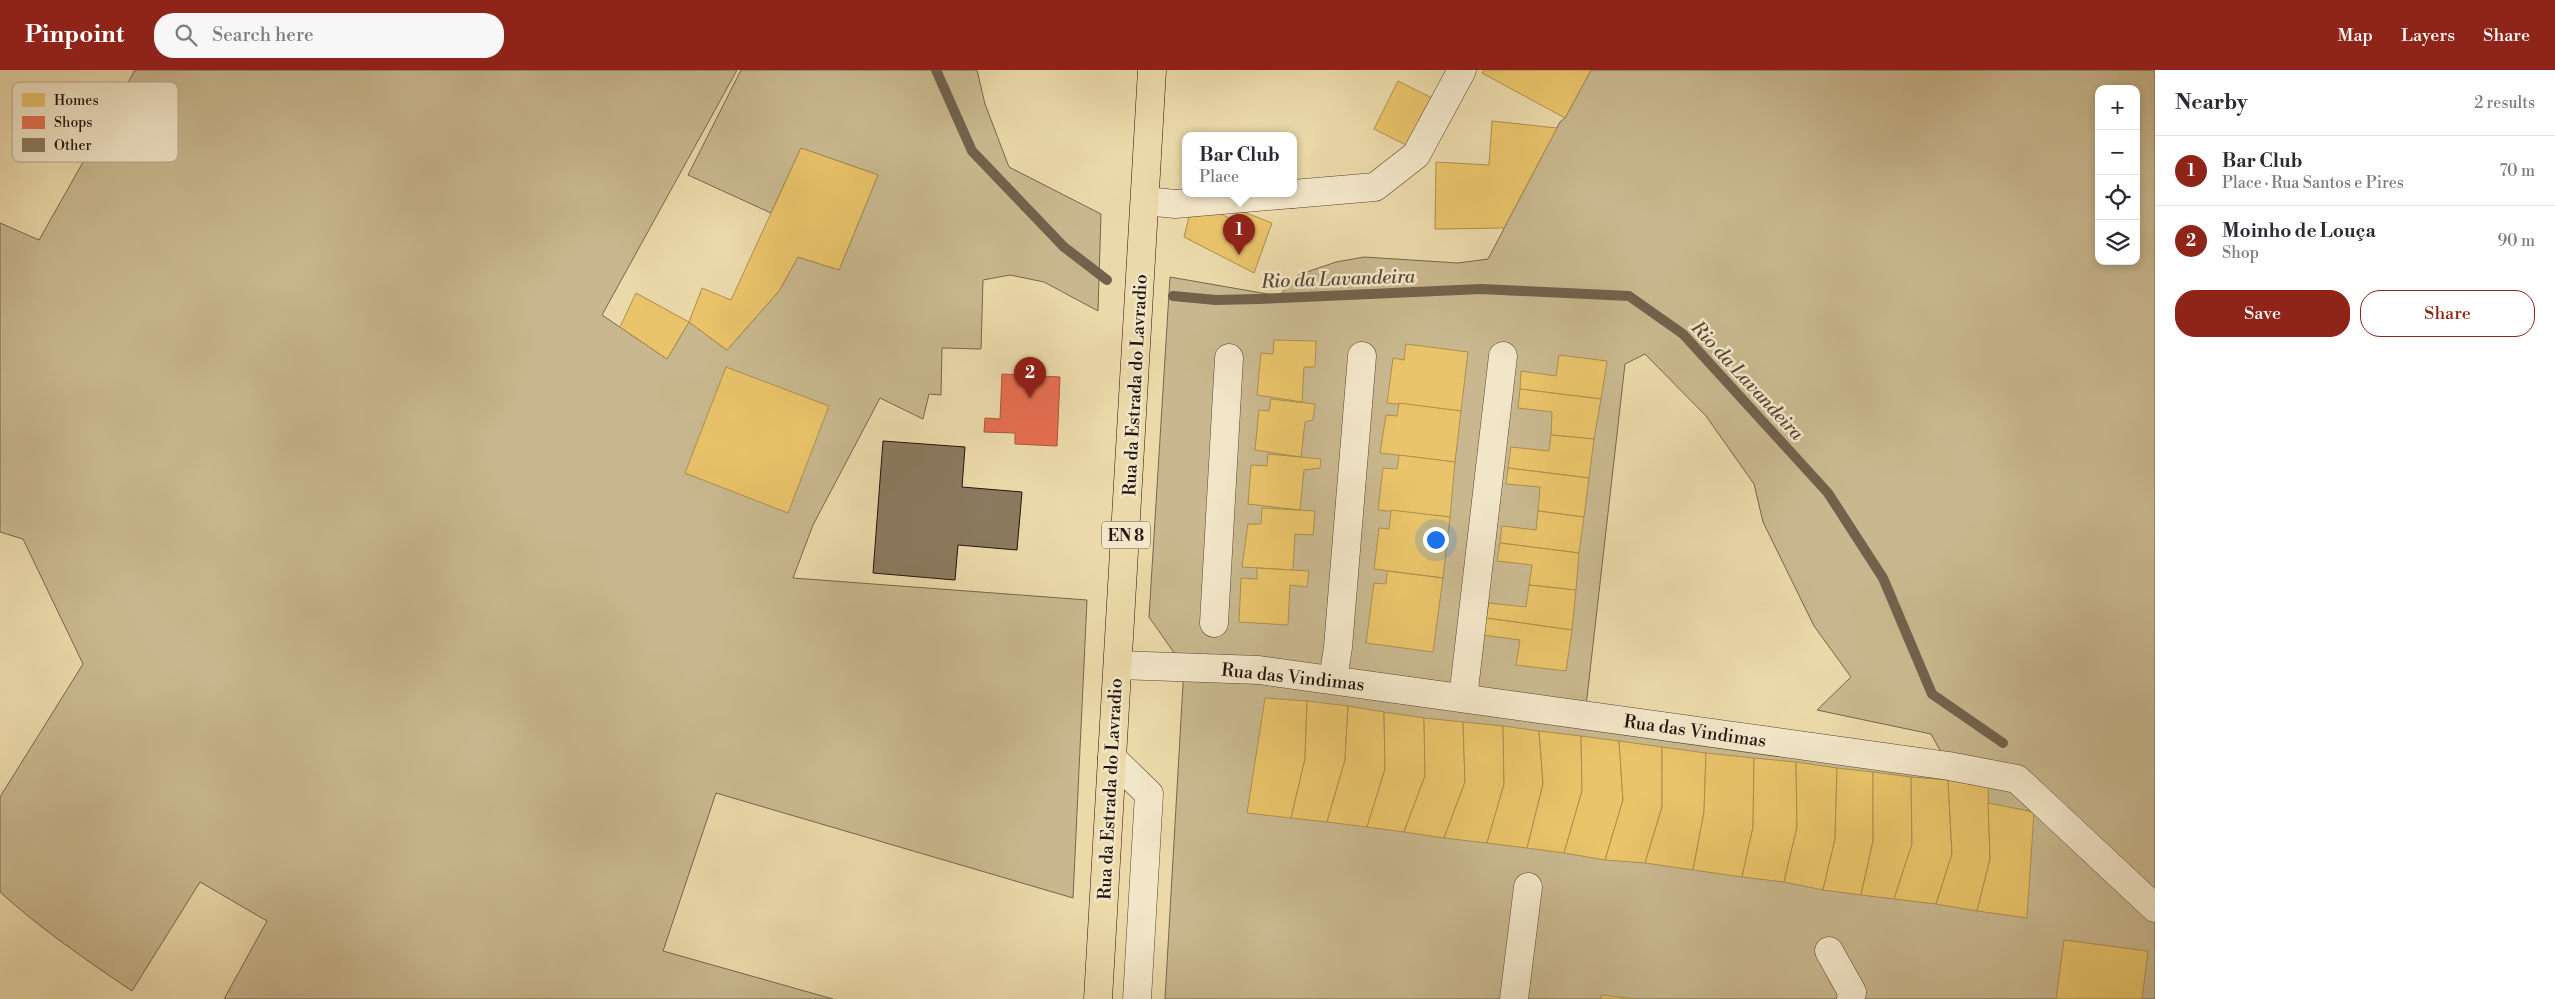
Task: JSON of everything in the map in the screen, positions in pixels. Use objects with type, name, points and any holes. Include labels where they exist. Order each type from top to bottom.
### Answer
[{"type":"main road","name":"Rua da Estrada do Lavradio","points":[[1098,999],[1146,201],[1152,70]]},
{"type":"street","points":[[1297,194],[1375,187],[1416,155],[1462,70]]},
{"type":"street","points":[[1146,201],[1175,204],[1257,197]]},
{"type":"street","points":[[1333,680],[1338,647],[1362,356]]},
{"type":"street","points":[[1463,698],[1503,356]]},
{"type":"street","points":[[1214,623],[1229,358]]},
{"type":"street","name":"Rua das Vindimas","points":[[1118,665],[1259,670],[1949,766],[2017,779],[2155,908]]},
{"type":"street","points":[[1112,758],[1149,794],[1137,999]]},
{"type":"street","points":[[1514,999],[1528,887]]},
{"type":"street","points":[[1829,951],[1852,992],[1852,999]]},
{"type":"shaded area","points":[[135,70],[737,70],[602,315],[667,359],[689,322],[727,350],[779,291],[798,257],[839,270],[878,175],[801,148],[771,213],[688,175],[741,70],[977,70],[985,104],[1009,167],[1101,214],[1098,311],[1044,282],[1010,275],[983,280],[981,349],[942,348],[941,395],[929,394],[923,419],[880,398],[813,525],[793,578],[1087,600],[1073,898],[716,793],[663,951],[833,999],[224,999],[267,921],[200,882],[132,991],[81,956],[16,906],[0,892],[0,797],[83,664],[23,539],[0,532],[0,223],[39,240],[83,162],[178,162],[178,82],[128,82]]},
{"type":"shaded area","points":[[1591,70],[2155,70],[2155,999],[1165,999],[1184,667],[1149,617],[1170,277],[1279,296],[1298,275],[1336,262],[1364,257],[1458,263],[1488,259],[1560,122],[1565,118]],"holes":[[[1645,354],[1706,416],[1754,484],[1763,522],[1814,626],[1851,677],[1817,710],[1931,734],[1948,765],[1585,715],[1625,364]]]},
{"type":"building: Homes","points":[[1484,70],[1591,70],[1565,118],[1482,73]]},
{"type":"building: Homes","points":[[1398,81],[1438,101],[1414,149],[1374,129]]},
{"type":"building: Homes","points":[[1492,121],[1557,128],[1504,228],[1435,229],[1436,162],[1489,165]]},
{"type":"building: Homes","points":[[801,148],[878,175],[839,270],[798,257],[779,291],[727,350],[689,322],[702,288],[731,300]]},
{"type":"building: Homes","points":[[1239,210],[1272,223],[1254,273],[1184,237],[1189,217],[1216,211],[1234,221]]},
{"type":"building: Homes","points":[[636,293],[689,322],[667,359],[620,327]]},
{"type":"building: Homes","points":[[1274,340],[1316,341],[1315,367],[1304,367],[1302,402],[1257,395],[1261,353],[1273,354]]},
{"type":"building: Homes","points":[[1406,344],[1468,352],[1461,411],[1387,403],[1393,358],[1404,360]]},
{"type":"building: Homes","points":[[1559,355],[1607,361],[1601,399],[1520,389],[1521,371],[1556,376]]},
{"type":"building: Homes","points":[[726,367],[829,406],[788,513],[685,473]]},
{"type":"building: Homes","points":[[1520,389],[1601,399],[1594,439],[1551,435],[1552,412],[1518,408]]},
{"type":"building: Homes","points":[[1271,399],[1315,404],[1313,420],[1305,422],[1301,457],[1255,450],[1259,410],[1269,411]]},
{"type":"building: Homes","points":[[1399,403],[1461,411],[1455,462],[1380,453],[1386,415],[1397,416]]},
{"type":"building: Homes","points":[[1551,435],[1594,439],[1589,478],[1508,468],[1511,447],[1549,451]]},
{"type":"building: Homes","points":[[1268,454],[1321,459],[1320,468],[1304,470],[1300,510],[1248,504],[1251,465],[1267,466]]},
{"type":"building: Homes","points":[[1399,455],[1455,462],[1450,517],[1378,510],[1383,468],[1397,469]]},
{"type":"building: Homes","points":[[1508,468],[1589,478],[1584,517],[1538,511],[1540,487],[1506,484]]},
{"type":"building: Homes","points":[[1262,508],[1315,511],[1313,535],[1295,534],[1293,570],[1242,567],[1248,524],[1261,524]]},
{"type":"building: Homes","points":[[1391,510],[1450,517],[1443,578],[1374,569],[1379,528],[1389,529]]},
{"type":"building: Homes","points":[[1538,511],[1584,517],[1579,553],[1500,543],[1502,526],[1536,530]]},
{"type":"building: Homes","points":[[1500,543],[1579,553],[1576,590],[1529,585],[1532,565],[1497,561]]},
{"type":"building: Homes","points":[[1257,568],[1309,571],[1307,587],[1290,585],[1288,625],[1239,622],[1241,578],[1257,579]]},
{"type":"building: Homes","points":[[1387,571],[1443,578],[1433,652],[1366,643],[1374,583],[1386,584]]},
{"type":"building: Homes","points":[[1529,585],[1576,590],[1572,630],[1486,618],[1489,603],[1526,607]]},
{"type":"building: Homes","points":[[1486,618],[1572,630],[1566,671],[1516,665],[1520,640],[1483,635]]},
{"type":"building: Homes","points":[[1265,698],[1307,701],[1305,759],[1291,818],[1247,813]]},
{"type":"building: Homes","points":[[1307,701],[1348,706],[1345,760],[1327,822],[1291,818],[1305,759]]},
{"type":"building: Homes","points":[[1348,706],[1384,712],[1385,769],[1367,827],[1327,822],[1345,760]]},
{"type":"building: Homes","points":[[1384,712],[1424,718],[1425,776],[1404,832],[1367,827],[1385,769]]},
{"type":"building: Homes","points":[[1424,718],[1463,722],[1465,782],[1444,838],[1404,832],[1425,776]]},
{"type":"building: Homes","points":[[1463,722],[1503,726],[1504,784],[1487,843],[1444,838],[1465,782]]},
{"type":"building: Homes","points":[[1503,726],[1539,731],[1543,784],[1527,848],[1487,843],[1504,784]]},
{"type":"building: Homes","points":[[1539,731],[1581,736],[1582,791],[1564,853],[1527,848],[1543,784]]},
{"type":"building: Homes","points":[[1581,736],[1619,741],[1623,800],[1605,860],[1564,853],[1582,791]]},
{"type":"building: Homes","points":[[1619,741],[1662,747],[1662,807],[1645,863],[1605,860],[1623,800]]},
{"type":"building: Homes","points":[[1662,747],[1706,753],[1704,812],[1693,870],[1645,863],[1662,807]]},
{"type":"building: Homes","points":[[1706,753],[1754,758],[1753,827],[1742,877],[1693,870],[1704,812]]},
{"type":"building: Homes","points":[[1754,758],[1796,762],[1797,827],[1784,882],[1742,877],[1753,827]]},
{"type":"building: Homes","points":[[1796,762],[1837,768],[1835,839],[1823,890],[1784,882],[1797,827]]},
{"type":"building: Homes","points":[[1837,768],[1873,772],[1873,841],[1861,895],[1823,890],[1835,839]]},
{"type":"building: Homes","points":[[1873,772],[1911,777],[1912,844],[1894,899],[1861,895],[1873,841]]},
{"type":"building: Homes","points":[[1911,777],[1948,780],[1952,854],[1936,904],[1894,899],[1912,844]]},
{"type":"building: Homes","points":[[1948,780],[1988,785],[1990,859],[1977,911],[1936,904],[1952,854]]},
{"type":"building: Homes","points":[[1988,803],[2034,812],[2027,918],[1977,911],[1990,859]]},
{"type":"building: Homes","points":[[2064,940],[2148,951],[2142,999],[2056,999]]},
{"type":"building: Homes","points":[[1601,995],[1636,999],[1601,999]]},
{"type":"building: Shops","points":[[1002,374],[1060,377],[1057,446],[1015,444],[1015,433],[984,432],[985,418],[1000,419]]},
{"type":"building: Other","points":[[883,441],[965,447],[962,487],[1022,492],[1017,550],[958,545],[955,580],[873,573]]},
{"type":"waterway","name":"Rio da Lavandeira","points":[[936,70],[972,151],[1064,247],[1107,280]]},
{"type":"waterway","name":"Rio da Lavandeira","points":[[1173,296],[1216,300],[1481,289],[1629,296],[1683,334],[1828,493],[1883,578],[1932,694],[2003,743]]},
{"type":"place","name":"Bar Club","points":[[1239,255]]},
{"type":"place","name":"Moinho de Louça","points":[[1030,398]]}]
